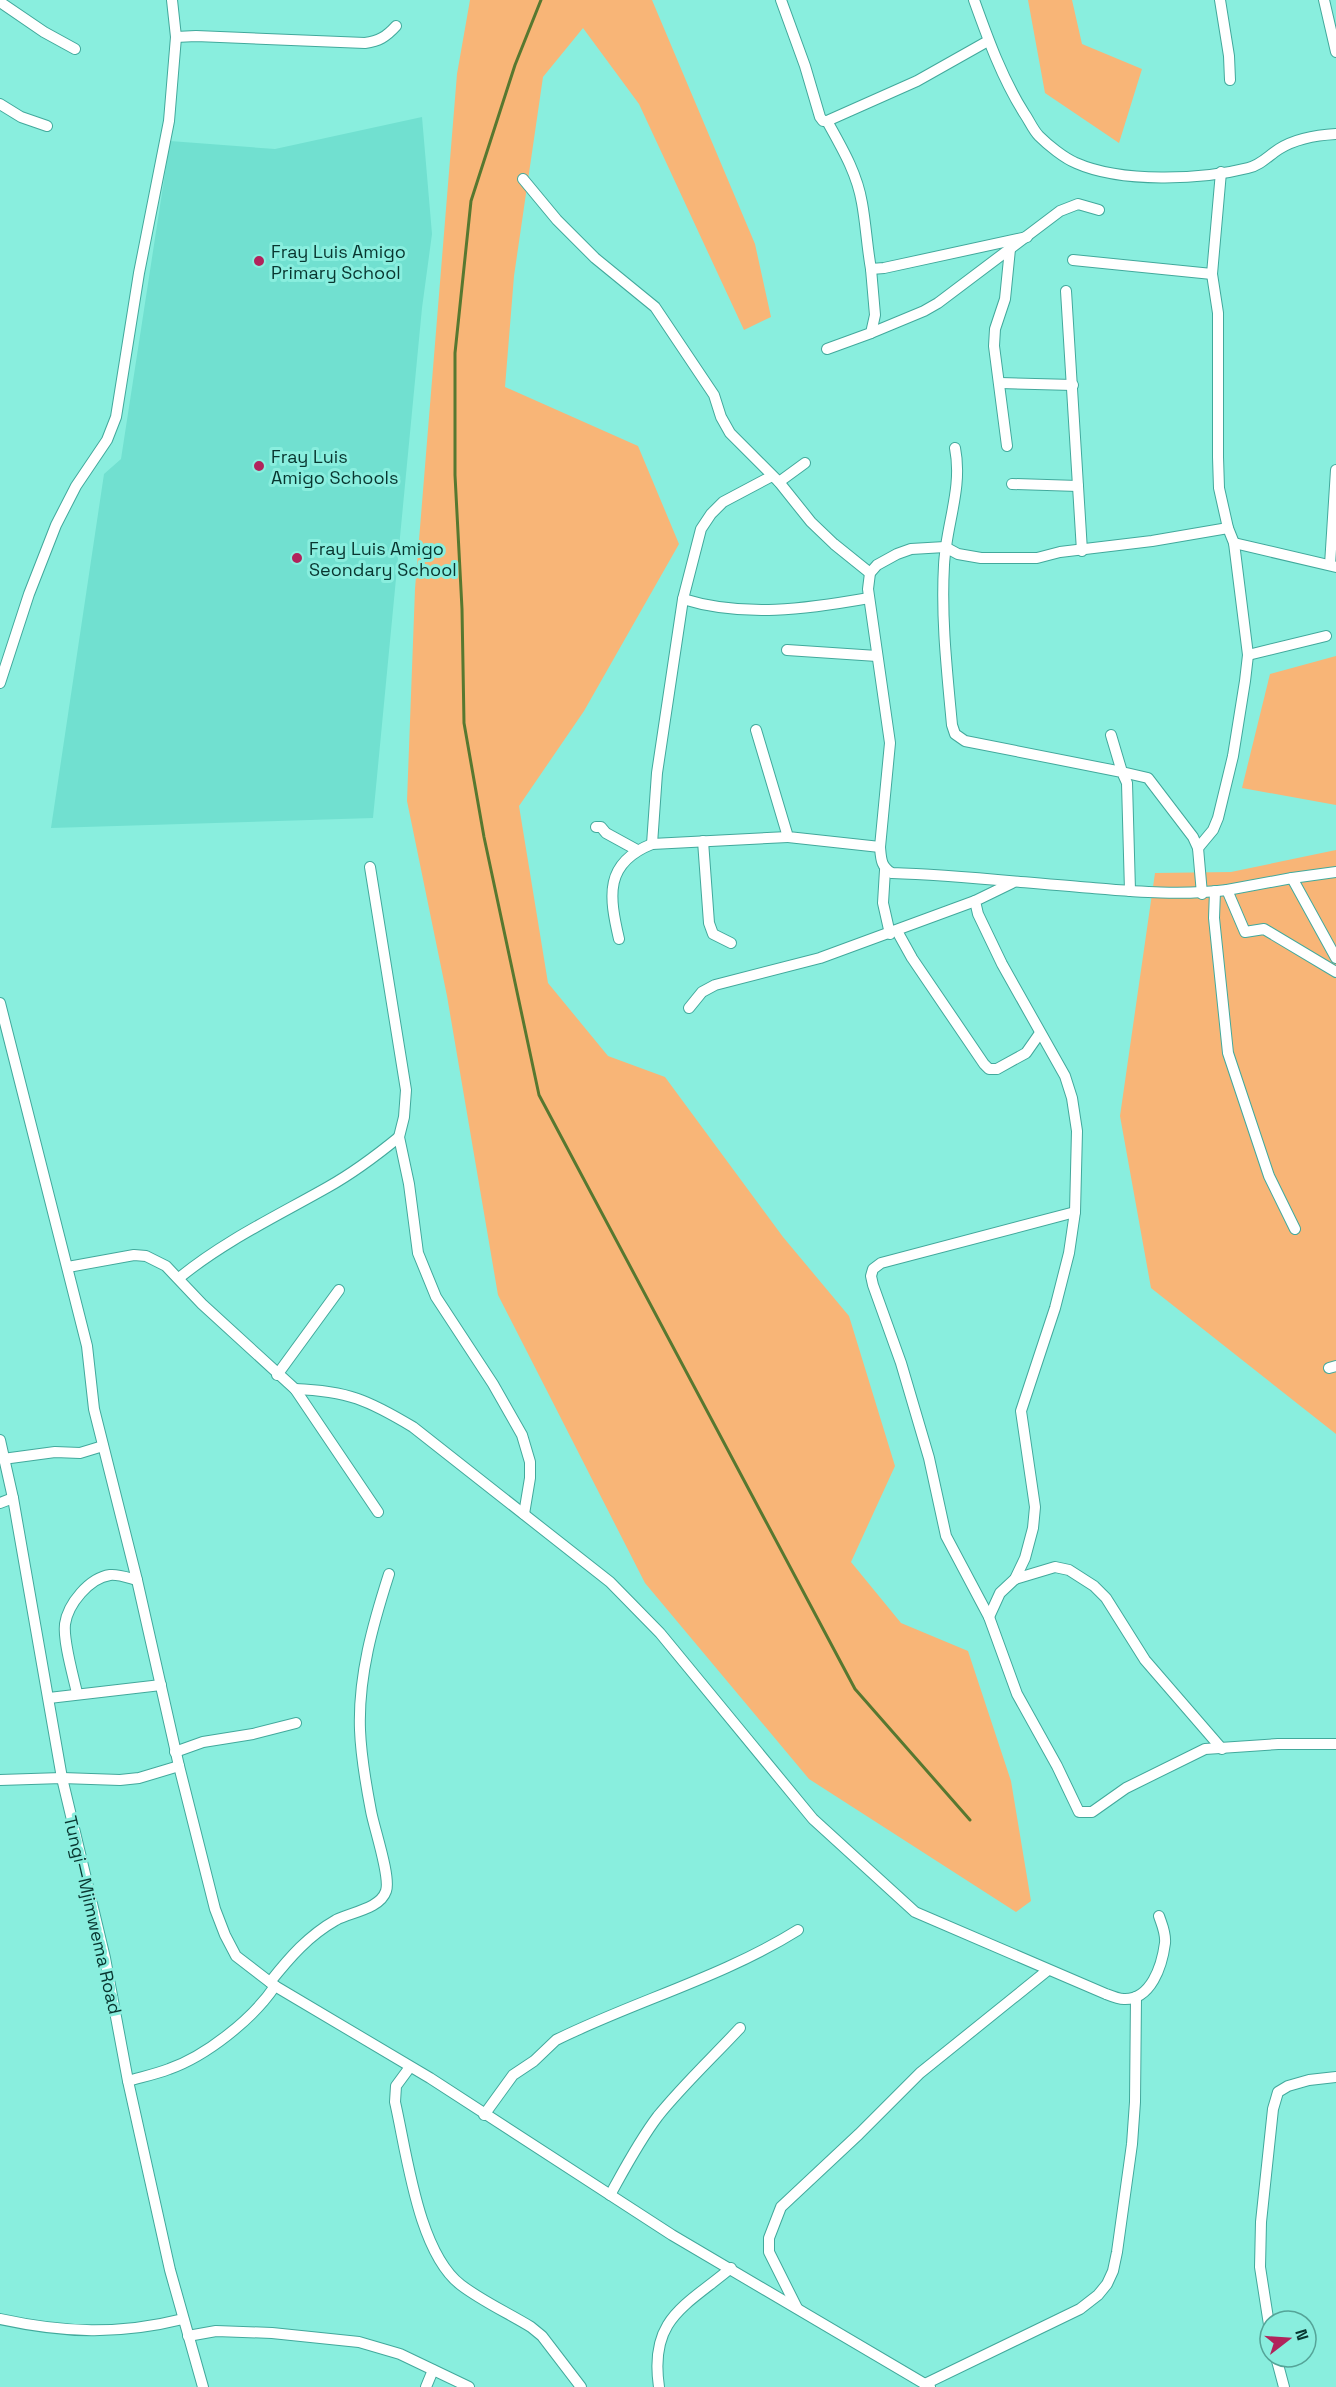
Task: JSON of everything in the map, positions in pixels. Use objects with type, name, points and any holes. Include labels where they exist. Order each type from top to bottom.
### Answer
[{"type":"street","points":[[0,683],[29,594],[56,525],[76,486],[107,440],[116,417],[139,273],[169,121],[176,37],[172,0]]},
{"type":"street","points":[[781,0],[802,56],[820,117],[827,122],[848,158],[856,179],[862,202],[875,304],[871,333]]},
{"type":"street","points":[[974,0],[988,41],[1011,92],[1039,135],[1074,163],[1104,171],[1147,177],[1221,172],[1260,164],[1278,150],[1291,144],[1336,134]]},
{"type":"street","points":[[1220,0],[1229,56],[1230,80]]},
{"type":"street","points":[[1324,0],[1336,52]]},
{"type":"street","points":[[0,2],[44,32],[75,49]]},
{"type":"street","points":[[176,37],[365,43],[386,36],[396,26]]},
{"type":"street","points":[[827,122],[917,81],[988,41]]},
{"type":"street","points":[[0,104],[21,117],[47,126]]},
{"type":"street","points":[[1198,848],[1213,830],[1218,818],[1233,756],[1248,655],[1234,543],[1228,528],[1219,488],[1218,313],[1212,274],[1221,172]]},
{"type":"street","points":[[523,179],[556,220],[595,258],[656,308],[714,395],[721,417],[730,433],[775,479],[811,522],[870,573]]},
{"type":"street","points":[[827,349],[871,333],[938,303],[1060,211],[1078,204],[1099,210]]},
{"type":"street","points":[[871,269],[1027,237]]},
{"type":"street","points":[[1007,446],[994,346],[994,329],[1005,299],[1010,249]]},
{"type":"street","points":[[1073,260],[1212,274]]},
{"type":"street","points":[[1066,291],[1082,551]]},
{"type":"street","points":[[1000,383],[1073,385]]},
{"type":"street","points":[[955,448],[958,482],[945,547],[943,589],[945,648],[955,734],[964,741],[1148,778],[1193,837],[1198,848],[1202,894]]},
{"type":"street","points":[[652,844],[657,772],[683,599],[700,529],[723,502],[805,463]]},
{"type":"street","points":[[1234,543],[1333,566],[1336,470]]},
{"type":"street","points":[[1012,484],[1078,486]]},
{"type":"street","points":[[1040,1034],[1026,1053],[996,1069],[989,1069],[894,932],[883,903],[885,870],[880,847],[890,743],[869,598],[870,573],[877,565],[897,554],[928,546],[945,547],[958,554],[981,558],[1037,558],[1060,552],[1082,551],[1228,528]]},
{"type":"street","points":[[683,599],[703,605],[762,611],[811,609],[869,598]]},
{"type":"street","points":[[1248,655],[1326,636]]},
{"type":"street","points":[[787,650],[877,656]]},
{"type":"street","points":[[756,730],[788,837]]},
{"type":"street","points":[[1112,735],[1127,783],[1130,891]]},
{"type":"street","points":[[596,827],[601,827],[606,833],[637,850]]},
{"type":"street","points":[[619,939],[612,901],[612,883],[625,860],[637,850],[652,844],[788,837],[880,847]]},
{"type":"street","points":[[703,841],[709,923],[713,934],[731,943]]},
{"type":"street","points":[[370,867],[406,1090],[404,1117],[399,1137],[409,1184],[418,1253],[436,1297],[493,1384],[522,1434],[528,1450],[530,1478],[524,1514]]},
{"type":"street","points":[[885,870],[892,873],[939,874],[1130,891],[1202,894],[1336,872]]},
{"type":"street","points":[[1292,878],[1336,958]]},
{"type":"street","points":[[689,1008],[702,992],[715,985],[820,958],[975,901],[1014,882]]},
{"type":"street","points":[[1227,890],[1245,932],[1264,929],[1336,972]]},
{"type":"street","points":[[1215,891],[1214,918],[1228,1053],[1269,1176],[1295,1229]]},
{"type":"street","points":[[975,901],[978,914],[1002,964],[1065,1076],[1072,1098],[1077,1131],[1075,1212],[1069,1253],[1055,1308],[1021,1411],[1035,1507],[1033,1528],[1025,1558],[1015,1579],[1000,1593],[989,1617]]},
{"type":"street","points":[[0,1003],[87,1346],[94,1409],[137,1580],[175,1752],[215,1909],[236,1956],[273,1984],[410,2067],[672,2235],[927,2385],[1080,2309],[1098,2295],[1107,2284],[1113,2271],[1117,2252],[1132,2144],[1135,2102],[1136,1997]]},
{"type":"street","points":[[178,1278],[198,1262],[239,1236],[330,1186],[399,1137]]},
{"type":"street","points":[[1075,1212],[881,1263],[873,1269],[871,1276],[926,1447],[946,1536],[989,1617],[1017,1695],[1057,1766],[1079,1812],[1092,1812],[1126,1788],[1205,1749],[1269,1744],[1336,1744]]},
{"type":"street","points":[[68,1267],[134,1255],[157,1260],[277,1375],[295,1389],[378,1512]]},
{"type":"street","points":[[277,1375],[339,1290]]},
{"type":"street","points":[[295,1389],[330,1391],[356,1397],[413,1426],[555,1541],[610,1582],[660,1633],[813,1819],[915,1912],[1048,1970],[1124,2000],[1144,1994],[1151,1985],[1165,1943],[1164,1929],[1159,1916]]},
{"type":"street","name":"Tungi—Mjimwema Road","points":[[0,1440],[13,1498],[62,1778],[105,1958],[128,2081],[170,2270],[203,2387]]},
{"type":"street","points":[[3,1459],[55,1452],[86,1452],[103,1446]]},
{"type":"street","points":[[0,1503],[13,1498]]},
{"type":"street","points":[[1015,1579],[1055,1567],[1069,1570],[1094,1586],[1106,1598],[1144,1660],[1222,1749]]},
{"type":"street","points":[[128,2081],[170,2069],[194,2058],[249,2016],[294,1951],[309,1938],[339,1919],[380,1900],[386,1891],[386,1872],[371,1811],[360,1731],[360,1708],[373,1626],[389,1574]]},
{"type":"street","points":[[77,1693],[65,1624],[71,1609],[80,1594],[102,1577],[112,1575],[137,1580]]},
{"type":"street","points":[[49,1698],[160,1685]]},
{"type":"street","points":[[175,1752],[203,1742],[253,1734],[296,1723]]},
{"type":"street","points":[[0,1780],[62,1778],[120,1780],[139,1778],[179,1766]]},
{"type":"street","points":[[484,2115],[513,2075],[534,2061],[556,2040],[735,1965],[768,1949],[798,1930]]},
{"type":"street","points":[[797,2308],[769,2252],[769,2238],[781,2206],[859,2134],[920,2073],[1048,1970]]},
{"type":"street","points":[[610,2195],[638,2146],[658,2117],[740,2028]]},
{"type":"street","points":[[410,2067],[396,2086],[394,2094],[419,2209],[437,2256],[460,2284],[542,2336],[581,2387]]},
{"type":"street","points":[[1267,2309],[1260,2267],[1261,2222],[1273,2109],[1278,2092],[1288,2085],[1336,2077]]},
{"type":"street","points":[[659,2387],[656,2369],[657,2348],[662,2332],[670,2320],[731,2268]]},
{"type":"street","points":[[0,2319],[41,2328],[103,2331],[138,2329],[183,2319]]},
{"type":"street","points":[[188,2336],[216,2331],[272,2333],[359,2342],[400,2354],[469,2387]]},
{"type":"street","points":[[1279,2369],[1284,2387]]},
{"type":"street","points":[[426,2387],[433,2370]]},
{"type":"shaded area","points":[[470,0],[652,0],[755,244],[771,317],[744,330],[639,104],[583,28],[543,77],[514,276],[505,387],[638,446],[679,544],[584,711],[519,806],[548,983],[608,1056],[665,1077],[783,1237],[849,1316],[895,1466],[851,1562],[901,1623],[968,1651],[1011,1781],[1031,1901],[1016,1912],[809,1779],[645,1583],[498,1295],[447,996],[407,801],[415,589],[457,74]]},
{"type":"shaded area","points":[[1028,0],[1072,0],[1082,44],[1142,69],[1119,143],[1045,93]]},
{"type":"shaded area","name":"Fray Luis Amigo Schools","points":[[422,117],[432,234],[422,308],[373,818],[51,828],[104,474],[121,459],[170,141],[275,149]]},
{"type":"shaded area","points":[[1336,656],[1336,805],[1242,788],[1270,674]]},
{"type":"shaded area","points":[[1336,850],[1336,1434],[1151,1288],[1120,1116],[1155,873],[1231,872]]},
{"type":"waterway","points":[[541,0],[515,65],[471,201],[455,353],[455,475],[462,609],[464,723],[484,837],[539,1095],[855,1689],[970,1820]]},
{"type":"place","name":"Fray Luis Amigo Primary School","points":[[259,261]]},
{"type":"place","name":"Fray Luis Amigo Schools","points":[[259,466]]},
{"type":"place","name":"Fray Luis Amigo Seondary School","points":[[297,558]]}]
